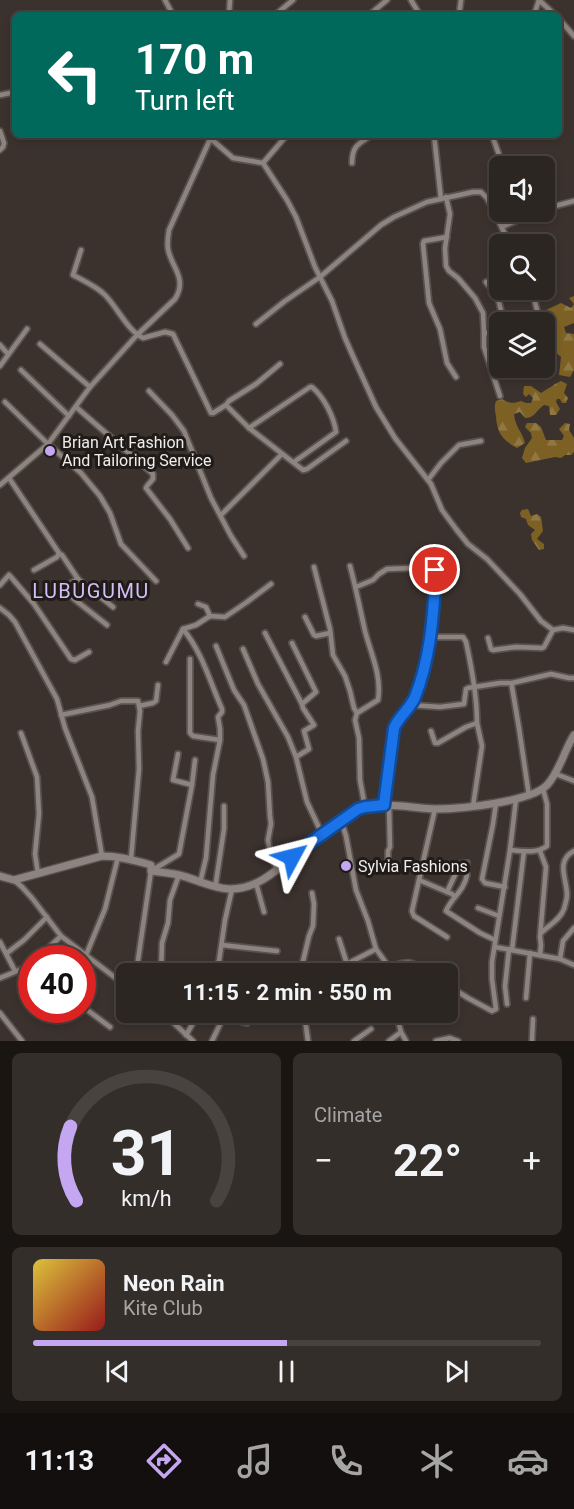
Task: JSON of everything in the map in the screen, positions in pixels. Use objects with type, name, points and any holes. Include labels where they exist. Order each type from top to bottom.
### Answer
[{"type":"street","points":[[279,12],[293,0]]},
{"type":"street","points":[[373,12],[387,0]]},
{"type":"street","points":[[411,0],[418,12]]},
{"type":"street","points":[[415,7],[419,0]]},
{"type":"street","points":[[539,0],[552,12]]},
{"type":"street","points":[[547,7],[549,0]]},
{"type":"street","points":[[562,22],[574,36]]},
{"type":"street","points":[[0,130],[4,142],[0,150]]},
{"type":"street","points":[[0,485],[48,444],[90,387],[137,335],[175,299],[179,290],[178,273],[168,252],[169,230],[211,138]]},
{"type":"street","points":[[212,138],[227,154],[237,159],[263,163],[296,217],[376,407],[395,438],[428,480],[442,510],[468,544],[520,594],[541,621],[552,630],[563,628],[574,630]]},
{"type":"street","points":[[263,163],[284,138]]},
{"type":"street","points":[[352,163],[355,146],[367,138]]},
{"type":"street","points":[[434,138],[444,198],[450,214],[445,248],[446,266],[448,271],[458,278],[475,298],[483,313],[484,347],[500,396]]},
{"type":"street","points":[[493,138],[499,156]]},
{"type":"street","points":[[256,324],[285,300],[320,277],[381,225],[427,201],[476,191],[481,192],[487,198],[505,234]]},
{"type":"street","points":[[555,206],[574,201]]},
{"type":"street","points":[[502,227],[513,222]]},
{"type":"street","points":[[447,237],[423,244],[429,303],[440,328],[447,363],[456,377]]},
{"type":"street","points":[[81,250],[72,274],[100,290],[137,335],[143,338],[165,332],[173,334],[211,412],[226,405],[280,364]]},
{"type":"street","points":[[486,282],[500,301],[502,312]]},
{"type":"street","points":[[0,366],[27,329]]},
{"type":"street","points":[[484,332],[489,333]]},
{"type":"street","points":[[40,344],[90,387]]},
{"type":"street","points":[[0,345],[8,354]]},
{"type":"street","points":[[21,370],[69,416]]},
{"type":"street","points":[[249,428],[312,387],[320,395],[334,421],[336,432],[294,462]]},
{"type":"street","points":[[149,391],[184,431],[212,498],[244,556]]},
{"type":"street","points":[[5,402],[81,473],[100,496],[110,513],[121,544],[156,580]]},
{"type":"street","points":[[226,405],[249,428],[305,470],[346,441]]},
{"type":"street","points":[[76,406],[153,474],[153,479],[146,488],[170,519],[188,548]]},
{"type":"street","points":[[428,480],[459,445],[481,441]]},
{"type":"street","points":[[221,515],[282,454]]},
{"type":"street","points":[[9,478],[78,579],[113,607]]},
{"type":"street","points":[[34,570],[59,554]]},
{"type":"street","points":[[350,566],[366,637],[377,668],[379,697],[377,701],[357,713],[355,720],[359,738],[360,780],[365,807]]},
{"type":"street","points":[[315,567],[333,655],[345,676],[357,713]]},
{"type":"street","points":[[356,587],[373,580],[387,569],[413,568],[435,570],[436,573],[431,636],[420,683],[411,705],[394,728],[386,805],[390,847],[388,869]]},
{"type":"street","points":[[0,585],[9,575],[11,577],[34,604],[71,659],[75,660],[89,652]]},
{"type":"street","points":[[78,579],[66,586],[65,590],[107,625]]},
{"type":"street","points":[[166,662],[183,629],[196,625],[210,616],[225,617],[271,584]]},
{"type":"street","points":[[198,604],[206,607],[210,616]]},
{"type":"street","points":[[0,609],[15,622],[57,699],[61,716],[92,797],[102,856]]},
{"type":"street","points":[[305,617],[314,635],[330,633]]},
{"type":"street","points":[[183,629],[193,640],[201,656],[222,709],[218,720],[220,740],[213,775],[206,858],[200,883]]},
{"type":"street","points":[[488,638],[493,650],[516,647],[542,648],[552,630]]},
{"type":"street","points":[[265,633],[314,725],[304,731],[309,749],[296,757]]},
{"type":"street","points":[[431,636],[463,637],[466,642],[473,674],[477,723],[482,746],[473,806]]},
{"type":"street","points":[[292,643],[316,692],[302,705]]},
{"type":"street","points":[[216,645],[234,690],[244,705],[263,759],[268,782],[271,824],[268,840],[277,870]]},
{"type":"street","points":[[243,649],[258,684],[284,728],[296,757],[307,802],[322,834]]},
{"type":"street","points":[[190,659],[190,733],[193,736],[220,740]]},
{"type":"street","points":[[411,705],[440,707],[464,704],[466,689],[512,683],[551,674],[574,678]]},
{"type":"street","points":[[512,683],[529,796]]},
{"type":"street","points":[[139,706],[156,701],[158,685]]},
{"type":"street","points":[[61,716],[121,701],[138,701],[139,769],[130,859]]},
{"type":"street","points":[[431,731],[435,743],[438,743],[477,723]]},
{"type":"street","points":[[21,733],[37,777],[39,814],[35,854],[38,874]]},
{"type":"street","points":[[152,871],[179,875],[217,888],[232,889],[256,883],[277,870],[307,845],[358,809],[386,805],[435,809],[496,803],[529,796],[543,789],[556,774],[574,735]]},
{"type":"street","points":[[178,754],[173,780],[192,785]]},
{"type":"street","points":[[152,871],[179,854],[195,760]]},
{"type":"street","points":[[556,774],[574,781]]},
{"type":"street","points":[[510,850],[540,851],[546,848],[548,843],[547,804],[543,789]]},
{"type":"street","points":[[458,992],[495,1011],[496,1009],[492,970],[516,799]]},
{"type":"street","points":[[496,803],[482,879],[485,883],[505,886]]},
{"type":"street","points":[[217,888],[224,829],[224,806]]},
{"type":"street","points":[[435,809],[412,906],[416,918],[447,937]]},
{"type":"street","points":[[341,820],[356,890],[376,950],[387,963]]},
{"type":"street","points":[[507,1004],[505,986],[524,851]]},
{"type":"street","points":[[540,851],[546,867],[540,955]]},
{"type":"street","points":[[541,933],[559,918],[564,908],[567,894],[564,862],[568,854],[574,851]]},
{"type":"street","points":[[14,880],[102,856],[130,859],[151,865],[138,963]]},
{"type":"street","points":[[90,945],[105,909],[118,857]]},
{"type":"street","points":[[423,864],[467,863]]},
{"type":"street","points":[[447,892],[460,864]]},
{"type":"street","points":[[161,963],[170,900],[179,875]]},
{"type":"street","points":[[466,875],[465,884],[446,909],[447,912],[495,940]]},
{"type":"street","points":[[0,876],[14,880],[22,886],[61,936],[72,945]]},
{"type":"street","points":[[419,879],[455,897]]},
{"type":"street","points":[[256,883],[264,912]]},
{"type":"street","points":[[219,961],[232,889]]},
{"type":"street","points":[[303,963],[313,926],[312,893]]},
{"type":"street","points":[[478,908],[500,916]]},
{"type":"street","points":[[7,953],[47,917]]},
{"type":"street","points":[[560,959],[563,941],[574,928]]},
{"type":"street","points":[[52,945],[61,936]]},
{"type":"street","points":[[339,939],[347,963]]},
{"type":"street","points":[[0,942],[15,971]]},
{"type":"street","points":[[222,945],[277,951]]},
{"type":"street","points":[[495,946],[560,959],[574,965]]},
{"type":"street","points":[[349,963],[376,950]]},
{"type":"street","points":[[526,998],[530,953]]},
{"type":"street","points":[[96,964],[116,978]]},
{"type":"street","points":[[0,978],[18,970]]},
{"type":"street","points":[[0,1014],[22,1041]]},
{"type":"street","points":[[96,1016],[110,1027]]},
{"type":"street","points":[[532,1041],[533,1019]]},
{"type":"street","points":[[173,1023],[193,1041]]},
{"type":"street","points":[[186,1035],[193,1023]]},
{"type":"street","points":[[212,1041],[221,1023]]},
{"type":"street","points":[[306,1023],[308,1041]]},
{"type":"street","points":[[399,1023],[406,1041]]},
{"type":"street","points":[[354,1041],[371,1029]]},
{"type":"street","points":[[389,1041],[401,1032]]},
{"type":"street","points":[[436,1041],[450,1038],[458,1041]]},
{"type":"green space","points":[[561,303],[571,308],[574,304],[574,323],[564,327],[566,333],[574,334],[574,370],[570,377],[559,375],[561,357],[555,352],[555,312],[544,312]]},
{"type":"green space","points":[[561,381],[567,384],[564,393],[568,398],[566,403],[557,399],[556,402],[560,409],[556,415],[550,415],[549,406],[544,405],[528,418],[520,412],[514,414],[525,443],[517,448],[504,439],[499,432],[496,401],[502,399],[511,403],[521,401],[531,403],[533,398],[529,394],[526,397],[523,394],[524,386],[531,386],[541,393]]},
{"type":"green space","points":[[527,423],[536,423],[541,427],[546,440],[562,440],[564,436],[559,429],[565,423],[570,424],[569,430],[574,438],[574,452],[561,458],[555,457],[526,463],[522,458],[532,438],[531,433],[525,427]]},
{"type":"green space","points":[[528,509],[531,516],[537,514],[541,517],[543,531],[537,539],[544,544],[544,549],[539,550],[532,540],[531,534],[535,530],[528,525],[526,519],[521,517],[522,510]]},
{"type":"place","name":"Brian Art Fashion And Tailoring Service","points":[[50,451]]},
{"type":"place","name":"Sylvia Fashions","points":[[346,866]]},
{"type":"district","name":"LUBUGUMU","points":[[91,591]]},
{"type":"route","points":[[292,857],[358,809],[384,805],[394,728],[415,697],[431,636],[435,570]]}]
